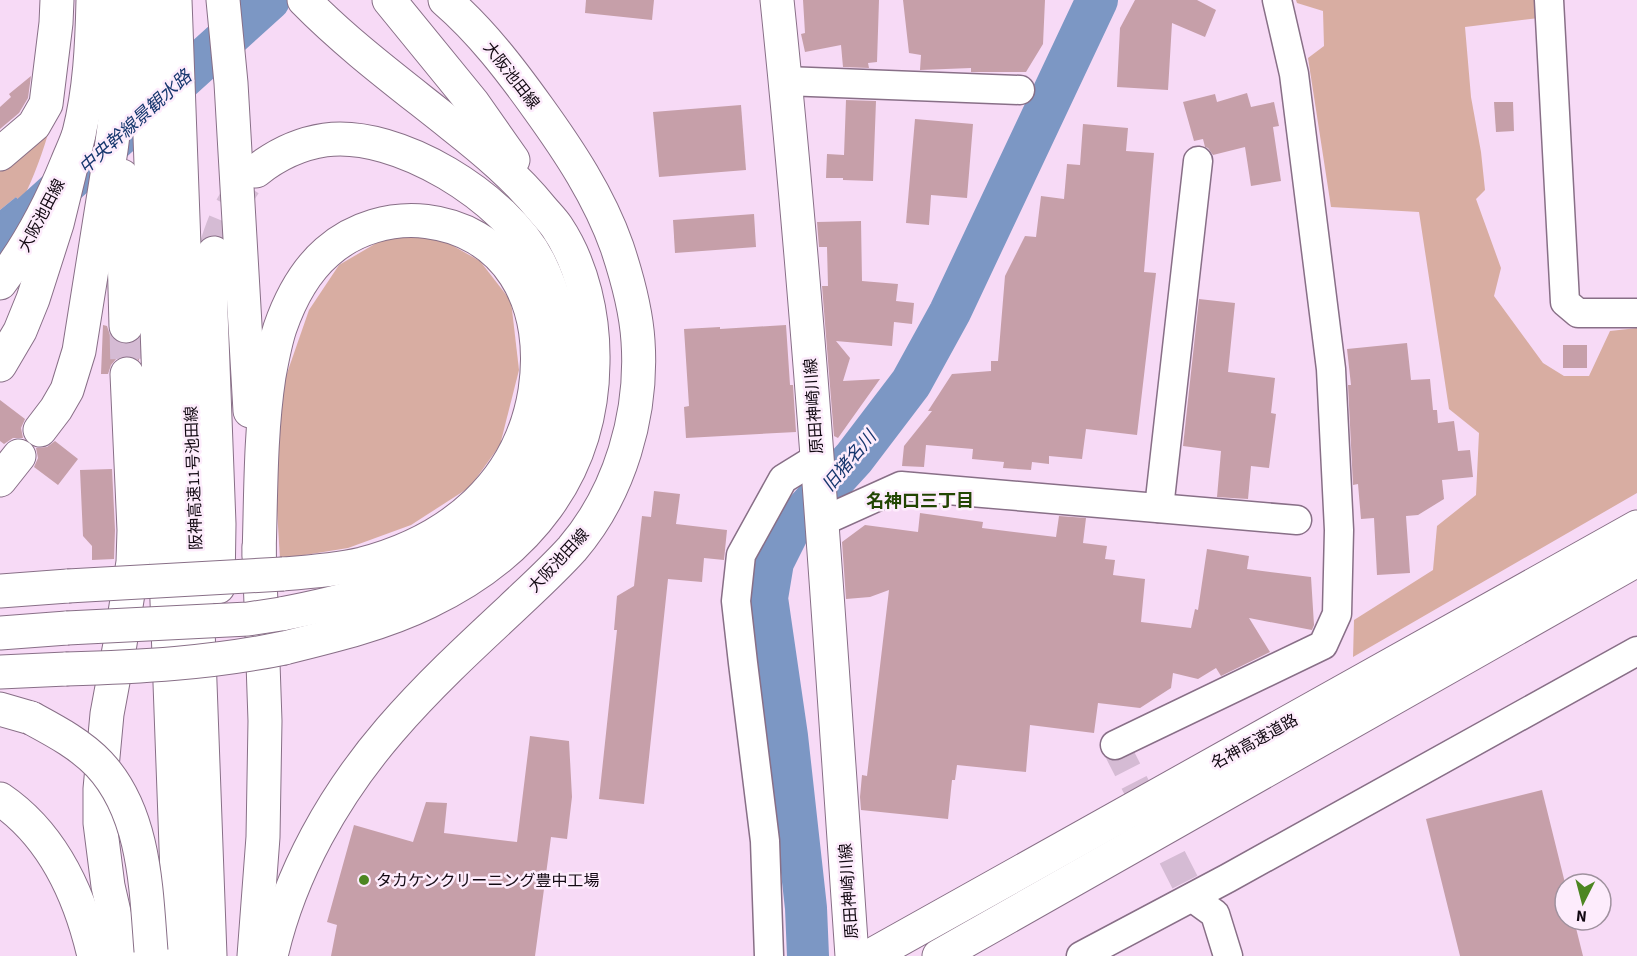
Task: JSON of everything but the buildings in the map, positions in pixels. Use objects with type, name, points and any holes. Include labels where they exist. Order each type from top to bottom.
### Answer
[{"type":"main road","points":[[0,154],[34,124],[46,104],[57,0]]},
{"type":"main road","name":"大阪池田線","points":[[4,278],[47,208],[79,134],[91,49],[93,0]]},
{"type":"main road","points":[[123,0],[120,74],[113,139],[112,190],[126,326]]},
{"type":"main road","name":"阪神高速11号池田線","points":[[145,0],[152,159],[152,955]]},
{"type":"main road","name":"阪神高速11号池田線","points":[[175,0],[210,956]]},
{"type":"main road","points":[[223,0],[271,565]]},
{"type":"main road","points":[[0,672],[195,663],[242,657],[356,629],[428,602],[487,568],[512,547],[536,522],[554,498],[570,470],[589,409],[593,359],[591,318],[584,287],[573,256],[533,188],[472,103],[389,0]]},
{"type":"main road","name":"大阪池田線","points":[[271,956],[295,881],[309,850],[345,790],[389,731],[408,710],[551,571],[590,526],[616,475],[632,420],[639,367],[636,316],[622,263],[602,211],[569,153],[522,86],[482,37],[445,0]]},
{"type":"main road","name":"原田神崎川線","points":[[777,0],[821,522],[867,954]]},
{"type":"main road","points":[[308,4],[342,35],[505,169],[557,227]]},
{"type":"main road","points":[[0,365],[20,331],[33,299],[57,224],[79,134]]},
{"type":"main road","points":[[0,633],[248,619],[349,600],[413,575],[471,540],[495,520],[533,470],[547,442],[558,411],[563,377],[563,344],[559,316],[539,262],[524,237],[505,216],[436,167],[411,155],[369,142],[347,139],[306,143],[272,158],[256,171]]},
{"type":"main road","points":[[40,430],[67,390],[74,371],[112,190]]},
{"type":"main road","points":[[0,591],[271,565],[322,571],[361,564],[395,554],[426,539],[455,521],[478,502],[498,480],[525,432],[538,375],[537,338],[526,296],[515,274],[498,254],[479,239],[456,227],[430,221],[382,222],[345,238],[327,252],[308,272],[292,299],[284,319],[272,361],[265,401],[262,444],[271,565],[260,891],[254,956]]},
{"type":"main road","points":[[214,253],[211,312],[219,524],[216,740],[218,956]]},
{"type":"main road","points":[[127,374],[134,530],[133,562],[107,714],[100,812],[106,876],[152,955]]},
{"type":"main road","name":"名神高速道路","points":[[867,954],[1637,526]]},
{"type":"main road","name":"名神高速道路","points":[[939,956],[1637,560]]},
{"type":"main road","points":[[0,709],[31,718],[57,731],[79,746],[99,765],[116,787],[128,811],[136,836],[147,894],[152,955]]},
{"type":"main road","points":[[0,799],[21,815],[54,854],[68,878],[79,905],[94,956]]},
{"type":"street","points":[[1115,745],[1323,645],[1337,614],[1339,530],[1331,369],[1294,74],[1277,0]]},
{"type":"street","points":[[1549,0],[1565,302],[1578,314],[1637,313]]},
{"type":"street","points":[[785,81],[1020,90]]},
{"type":"street","points":[[1159,508],[1198,161]]},
{"type":"street","points":[[770,956],[765,841],[736,601],[741,555],[783,479],[817,458]]},
{"type":"street","points":[[821,522],[901,486],[1296,520]]},
{"type":"street","points":[[1081,956],[1193,898],[1637,651]]},
{"type":"street","points":[[1193,898],[1215,914],[1228,956]]},
{"type":"shaded area","points":[[1296,0],[1538,0],[1539,18],[1465,27],[1471,97],[1485,190],[1476,199],[1501,268],[1494,296],[1543,363],[1564,376],[1589,376],[1610,331],[1637,328],[1637,493],[1353,657],[1354,620],[1433,570],[1437,526],[1476,495],[1479,433],[1449,409],[1419,212],[1331,207],[1308,58],[1324,46],[1323,11],[1297,3]]},
{"type":"shaded area","points":[[51,124],[38,164],[21,203],[16,197],[0,210],[0,162]]},
{"type":"shaded area","points":[[385,238],[439,238],[480,261],[511,301],[519,370],[500,445],[470,487],[411,525],[348,548],[280,559],[274,460],[285,379],[309,310],[339,265]]},
{"type":"water","points":[[16,197],[21,203],[0,242],[0,210]]},
{"type":"waterway","name":"中央幹線景観水路","points":[[0,243],[269,0]]},
{"type":"waterway","name":"旧猪名川","points":[[808,956],[806,908],[787,736],[767,598],[773,562],[790,528],[854,458],[911,383],[950,312],[1097,0]]},
{"type":"tunnel","points":[[214,253],[226,217],[245,184]]},
{"type":"tunnel","points":[[126,326],[127,374]]},
{"type":"tunnel","points":[[1115,745],[1193,898]]},
{"type":"place","name":"タカケンクリーニング豊中工場","points":[[364,880]]},
{"type":"district","name":"名神口三丁目","points":[[920,501]]}]
